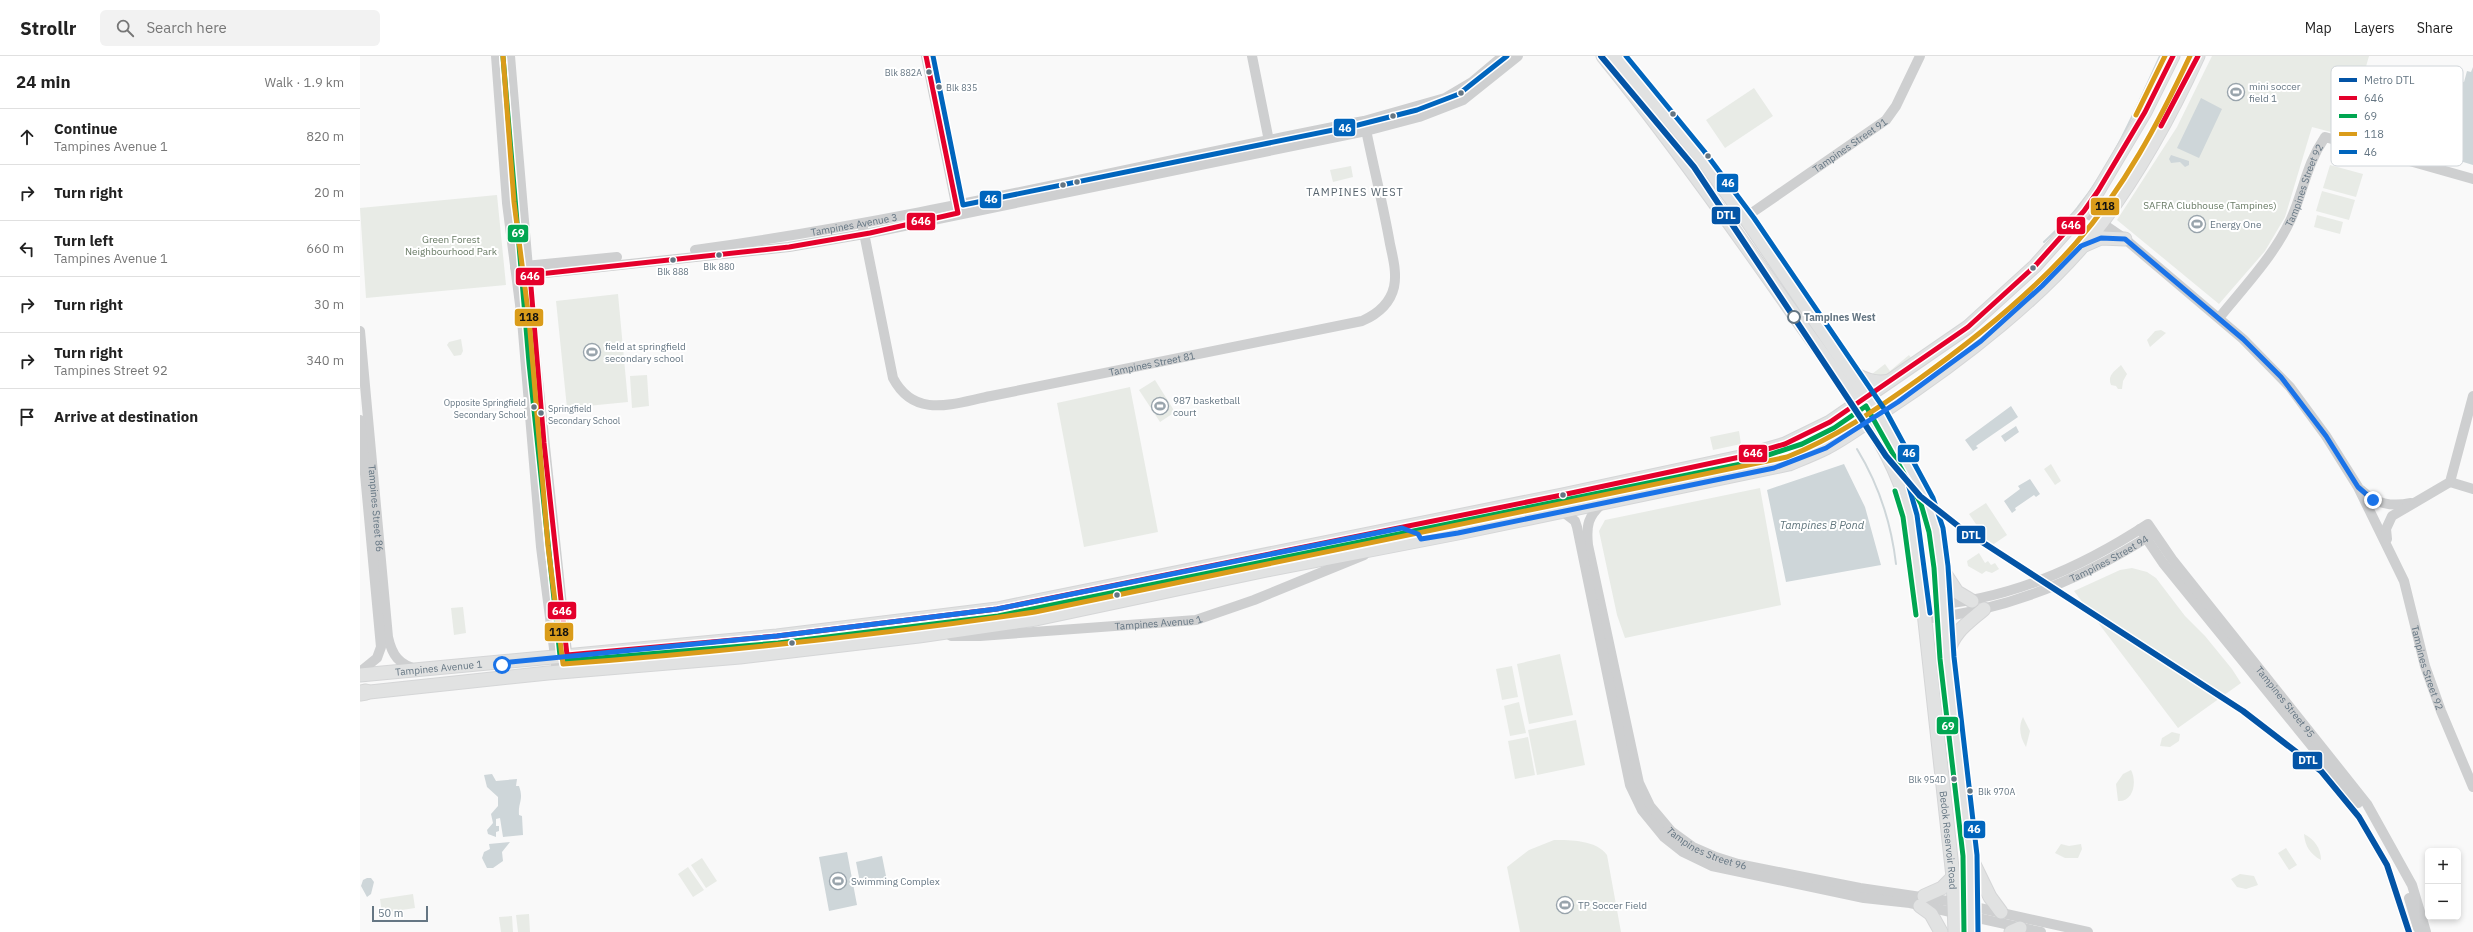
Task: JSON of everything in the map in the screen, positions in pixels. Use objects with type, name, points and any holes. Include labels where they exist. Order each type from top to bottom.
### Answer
[{"type":"main road","name":"Bedok Reservoir Road","points":[[1603,56],[1669,138],[1856,404],[1889,457],[1906,498],[1914,540],[1923,612],[1953,877],[1955,932]]},
{"type":"main road","name":"Bedok Reservoir Road","points":[[1617,56],[1748,216],[1868,396],[1891,434],[1927,501],[1936,530],[1941,567],[1947,658],[1970,856],[1971,932]]},
{"type":"main road","name":"Tampines Avenue 1","points":[[360,673],[500,663],[738,640],[997,609],[1402,528],[1721,461],[1799,438],[1830,422],[1889,382],[1989,310],[2035,266],[2084,211],[2146,112],[2173,56]]},
{"type":"main road","name":"Tampines Avenue 1","points":[[362,693],[563,672],[740,657],[919,636],[1036,619],[1272,568],[1546,515],[1789,464],[1826,448],[1898,402],[2003,323],[2081,246],[2102,222],[2146,153],[2198,56]]},
{"type":"main road","points":[[2081,246],[2101,238],[2125,239]]},
{"type":"main road","points":[[1852,373],[1867,380],[1882,383],[1889,382]]},
{"type":"main road","points":[[1891,434],[1890,419],[1898,402]]},
{"type":"main road","points":[[1721,461],[1733,464],[1734,469],[1724,478]]},
{"type":"main road","points":[[1541,498],[1546,515]]},
{"type":"main road","points":[[1402,528],[1418,534],[1421,539]]},
{"type":"main road","points":[[1941,567],[1957,592],[1972,601]]},
{"type":"main road","points":[[997,609],[996,618],[1001,624]]},
{"type":"main road","points":[[1947,658],[1951,640],[1958,631],[1984,610]]},
{"type":"main road","points":[[738,640],[742,651],[740,657]]},
{"type":"main road","points":[[500,663],[505,670],[502,678]]},
{"type":"main road","points":[[1970,856],[1990,897],[2001,912]]},
{"type":"main road","points":[[1941,932],[1922,901],[1942,888],[1953,877]]},
{"type":"street","points":[[492,56],[497,67]]},
{"type":"street","points":[[496,56],[507,203],[516,272],[541,547],[563,672]]},
{"type":"street","points":[[510,56],[555,545],[561,656]]},
{"type":"street","points":[[926,56],[957,208]]},
{"type":"street","points":[[1252,56],[1269,145]]},
{"type":"street","name":"Tampines Avenue 3","points":[[1362,127],[1445,98],[1472,82],[1503,56]]},
{"type":"street","name":"Tampines Avenue 3","points":[[516,272],[745,252],[1269,145],[1419,117],[1463,100],[1518,56]]},
{"type":"street","name":"Tampines Street 91","points":[[1733,227],[1886,120],[1896,106],[1920,56]]},
{"type":"street","name":"Tampines Street 81","points":[[866,228],[893,378],[903,394],[920,404],[942,405],[991,396],[1362,321],[1376,314],[1386,304],[1391,296],[1395,278],[1387,226],[1362,127]]},
{"type":"street","name":"Tampines Street 92","points":[[2219,318],[2271,254],[2291,219],[2307,168],[2325,138],[2331,140]]},
{"type":"street","name":"Tampines Street 92","points":[[2426,166],[2473,179]]},
{"type":"street","name":"Tampines Street 92","points":[[2084,211],[2125,239],[2243,339],[2290,388],[2326,436],[2358,487],[2404,581],[2425,666],[2441,712],[2473,787]]},
{"type":"street","name":"Tampines Street 86","points":[[360,331],[388,637],[394,656],[409,667],[419,669]]},
{"type":"street","points":[[2473,396],[2450,482],[2473,489]]},
{"type":"street","name":"Tampines Street 86","points":[[360,420],[381,647],[377,658],[360,673]]},
{"type":"street","name":"Tampines Street 92","points":[[2387,546],[2387,523],[2392,516],[2450,482]]},
{"type":"street","name":"Tampines Street 92","points":[[2358,487],[2373,500],[2388,504],[2401,505],[2419,501]]},
{"type":"street","name":"Tampines Street 96","points":[[1605,502],[1588,519],[1586,528],[1588,544],[1639,783],[1650,806],[1671,831],[1693,847],[1716,857],[1738,864],[1954,908],[1970,912],[2016,930],[2041,932]]},
{"type":"street","name":"Tampines Street 96","points":[[1562,511],[1575,522],[1577,527],[1630,785],[1642,810],[1664,837],[1682,852],[1712,866],[1864,898],[1922,901]]},
{"type":"street","name":"Tampines Street 94","points":[[1943,611],[2035,583],[2084,563],[2144,527]]},
{"type":"street","name":"Tampines Street 95","points":[[2144,527],[2177,565],[2367,804],[2412,885],[2426,932]]},
{"type":"street","name":"Tampines Street 94","points":[[1923,612],[1984,610],[2041,591],[2092,569],[2150,535]]},
{"type":"street","name":"Tampines Street 95","points":[[2150,535],[2163,563],[2361,807],[2386,846],[2406,888],[2419,932]]},
{"type":"street","points":[[541,547],[555,545]]},
{"type":"street","name":"Tampines Avenue 1","points":[[919,636],[980,636],[1196,620],[1254,600],[1384,547]]},
{"type":"street","name":"Tampines Street 96","points":[[1970,912],[2001,912],[2088,932]]},
{"type":"green space","name":"SAFRA Clubhouse (Tampines)","points":[[2212,56],[2369,56],[2366,66],[2331,66],[2331,132],[2312,127],[2285,217],[2265,251],[2219,304],[2117,220],[2177,127]]},
{"type":"green space","points":[[1754,88],[1773,116],[1725,148],[1706,120]]},
{"type":"green space","points":[[2330,165],[2363,174],[2356,197],[2323,188]]},
{"type":"green space","points":[[1351,166],[1353,177],[1333,182],[1330,170]]},
{"type":"green space","points":[[2322,191],[2355,200],[2349,220],[2316,211]]},
{"type":"green space","name":"Green Forest Neighbourhood Park","points":[[497,195],[506,285],[366,298],[360,208]]},
{"type":"green space","points":[[2317,215],[2343,222],[2340,234],[2314,227]]},
{"type":"green space","name":"field at springfield secondary school","points":[[618,294],[628,402],[567,408],[556,301]]},
{"type":"green space","points":[[2161,330],[2166,333],[2150,347],[2147,340],[2155,331]]},
{"type":"green space","points":[[461,339],[463,351],[461,355],[454,356],[447,345],[449,342]]},
{"type":"green space","points":[[1909,355],[1912,359],[1884,379],[1872,374],[1885,364],[1890,371]]},
{"type":"green space","points":[[2121,365],[2127,374],[2123,381],[2122,389],[2118,389],[2116,386],[2111,385],[2110,378]]},
{"type":"green space","points":[[647,375],[649,406],[632,408],[630,376]]},
{"type":"green space","name":"987 basketball court","points":[[1155,380],[1175,412],[1160,422],[1139,390]]},
{"type":"green space","points":[[1130,387],[1158,532],[1084,547],[1057,403]]},
{"type":"green space","points":[[1739,431],[1741,444],[1713,450],[1710,437]]},
{"type":"green space","points":[[2051,464],[2061,481],[2055,485],[2044,469]]},
{"type":"green space","points":[[1760,488],[1781,605],[1625,638],[1617,615],[1599,531],[1605,520]]},
{"type":"green space","points":[[1986,503],[2007,535],[1991,546],[1969,514]]},
{"type":"green space","points":[[1979,553],[1985,563],[1988,561],[1991,565],[1995,563],[1999,569],[1992,573],[1986,571],[1982,574],[1968,566],[1967,561]]},
{"type":"green space","points":[[2132,568],[2147,572],[2156,578],[2185,616],[2205,636],[2232,669],[2241,683],[2178,728],[2074,591],[2120,570]]},
{"type":"green space","points":[[463,607],[466,633],[454,635],[451,608]]},
{"type":"green space","points":[[1560,654],[1573,715],[1529,724],[1517,664]]},
{"type":"green space","points":[[1512,666],[1518,697],[1502,700],[1496,669]]},
{"type":"green space","points":[[1519,702],[1526,733],[1510,736],[1504,706]]},
{"type":"green space","points":[[2023,717],[2030,731],[2026,747],[2020,732]]},
{"type":"green space","points":[[1576,720],[1585,765],[1537,775],[1528,730]]},
{"type":"green space","points":[[2172,732],[2180,734],[2179,741],[2170,747],[2160,746],[2162,738]]},
{"type":"green space","points":[[1528,737],[1535,775],[1515,779],[1508,741]]},
{"type":"green space","points":[[2131,770],[2134,785],[2131,795],[2128,798],[2118,801],[2116,784],[2123,774]]},
{"type":"green space","points":[[2304,834],[2311,838],[2316,844],[2320,852],[2321,860],[2309,849]]},
{"type":"green space","points":[[1554,840],[1583,842],[1596,846],[1607,855],[1621,932],[1520,932],[1507,867],[1529,850]]},
{"type":"green space","points":[[2061,844],[2069,846],[2081,844],[2082,849],[2078,858],[2065,858],[2055,853]]},
{"type":"green space","points":[[2286,848],[2297,865],[2289,870],[2278,853]]},
{"type":"green space","points":[[702,858],[717,881],[706,888],[691,865]]},
{"type":"green space","points":[[688,867],[704,890],[693,897],[678,874]]},
{"type":"green space","points":[[2240,874],[2254,876],[2258,885],[2246,889],[2237,887],[2231,879]]},
{"type":"green space","points":[[413,894],[415,908],[382,913],[380,899]]},
{"type":"green space","points":[[529,914],[530,932],[518,932],[516,915]]},
{"type":"green space","points":[[512,916],[513,932],[501,932],[499,917]]},
{"type":"water","points":[[2473,67],[2473,165],[2463,162],[2463,82],[2467,71],[2471,72]]},
{"type":"water","points":[[2201,98],[2222,109],[2199,158],[2177,148]]},
{"type":"water","points":[[2171,155],[2189,161],[2189,165],[2185,167],[2180,162],[2171,163],[2169,159]]},
{"type":"water","points":[[2011,406],[2018,417],[1976,446],[1978,448],[1973,451],[1965,440]]},
{"type":"water","points":[[2016,426],[2019,432],[2005,442],[2001,436]]},
{"type":"water","name":"Tampines B Pond","points":[[1844,464],[1865,507],[1881,565],[1786,582],[1767,490]]},
{"type":"water","points":[[2030,479],[2040,494],[2036,497],[2034,495],[2015,508],[2016,510],[2012,513],[2004,501],[2020,489],[2018,486]]},
{"type":"water","points":[[492,774],[496,781],[517,779],[516,786],[519,786],[521,795],[519,815],[522,816],[523,835],[503,837],[500,818],[496,819],[496,826],[499,826],[499,831],[496,832],[496,837],[488,834],[487,830],[493,823],[491,814],[498,806],[498,797],[487,787],[484,775]]},
{"type":"water","points":[[510,842],[502,852],[503,861],[493,868],[487,868],[482,858],[484,852],[490,849],[489,844]]},
{"type":"water","name":"Swimming Complex","points":[[847,852],[857,905],[829,911],[819,857]]},
{"type":"water","points":[[882,856],[887,881],[861,887],[856,862]]},
{"type":"water","points":[[371,878],[374,882],[371,894],[367,897],[361,886],[363,880]]},
{"type":"waterway","points":[[2044,242],[2066,221],[2091,190],[2124,134],[2160,56]]},
{"type":"waterway","points":[[1857,449],[1872,476],[1883,504],[1891,533],[1896,564]]},
{"type":"metro line","name":"DTL","points":[[1601,56],[1694,167],[1886,456],[1920,496],[1962,529],[2243,711],[2321,771],[2359,817],[2387,865],[2409,932]]},
{"type":"transit line","name":"118","points":[[503,56],[514,202],[529,319],[548,546],[563,664],[799,642],[1035,612],[1787,457],[1839,432],[1903,390],[1940,364],[1981,332],[2040,281],[2076,243],[2110,200],[2153,130],[2190,56]]},
{"type":"transit line","name":"646","points":[[926,56],[958,213],[870,233],[789,247],[530,275],[544,443],[567,655],[777,636],[997,609],[1562,495],[1740,457],[1785,444],[1830,422],[1968,327],[2035,266],[2084,211],[2098,191],[2145,112],[2173,56]]},
{"type":"transit line","name":"46","points":[[933,56],[963,205],[1358,125],[1417,110],[1459,94],[1507,56]]},
{"type":"transit line","name":"46","points":[[1626,56],[1704,151],[1754,218],[1887,413],[1933,498],[1943,528],[1948,566],[1954,657],[1977,855],[1978,932]]},
{"type":"transit line","name":"118","points":[[2136,115],[2165,56]]},
{"type":"transit line","name":"646","points":[[2161,126],[2198,56]]},
{"type":"transit line","name":"69","points":[[503,57],[529,363],[560,656],[564,661],[778,643],[998,616],[1741,464],[1802,444],[1834,428],[1866,406],[1921,504],[1929,532],[1934,568],[1940,659],[1963,856],[1964,932]]},
{"type":"transit line","name":"46","points":[[1909,487],[1917,515],[1930,613]]},
{"type":"transit line","name":"69","points":[[1895,491],[1903,517],[1916,615]]},
{"type":"place","name":"Blk 882A","points":[[929,72]]},
{"type":"place","name":"Blk 835","points":[[939,87]]},
{"type":"place","name":"mini soccer field 1","points":[[2236,92]]},
{"type":"place","name":"Energy One","points":[[2197,224]]},
{"type":"place","name":"Blk 880","points":[[719,255]]},
{"type":"place","name":"Blk 888","points":[[673,260]]},
{"type":"place","name":"Tampines West","points":[[1794,317]]},
{"type":"place","name":"field at springfield secondary school","points":[[592,352]]},
{"type":"place","name":"987 basketball court","points":[[1160,406]]},
{"type":"place","name":"Opposite Springfield Secondary School","points":[[534,407]]},
{"type":"place","name":"Springfield Secondary School","points":[[541,413]]},
{"type":"place","name":"Blk 954D","points":[[1954,779]]},
{"type":"place","name":"Blk 970A","points":[[1970,791]]},
{"type":"place","name":"Swimming Complex","points":[[838,881]]},
{"type":"place","name":"TP Soccer Field","points":[[1565,905]]},
{"type":"district","name":"TAMPINES WEST","points":[[1355,192]]},
{"type":"route","points":[[502,665],[500,663],[567,655],[777,636],[997,609],[1402,528],[1418,534],[1421,539],[1458,533],[1774,468],[1789,464],[1826,448],[1898,402],[1959,358],[2003,323],[2081,246],[2101,238],[2111,237],[2125,239],[2243,339],[2281,377],[2326,436],[2358,487],[2373,500]]}]
